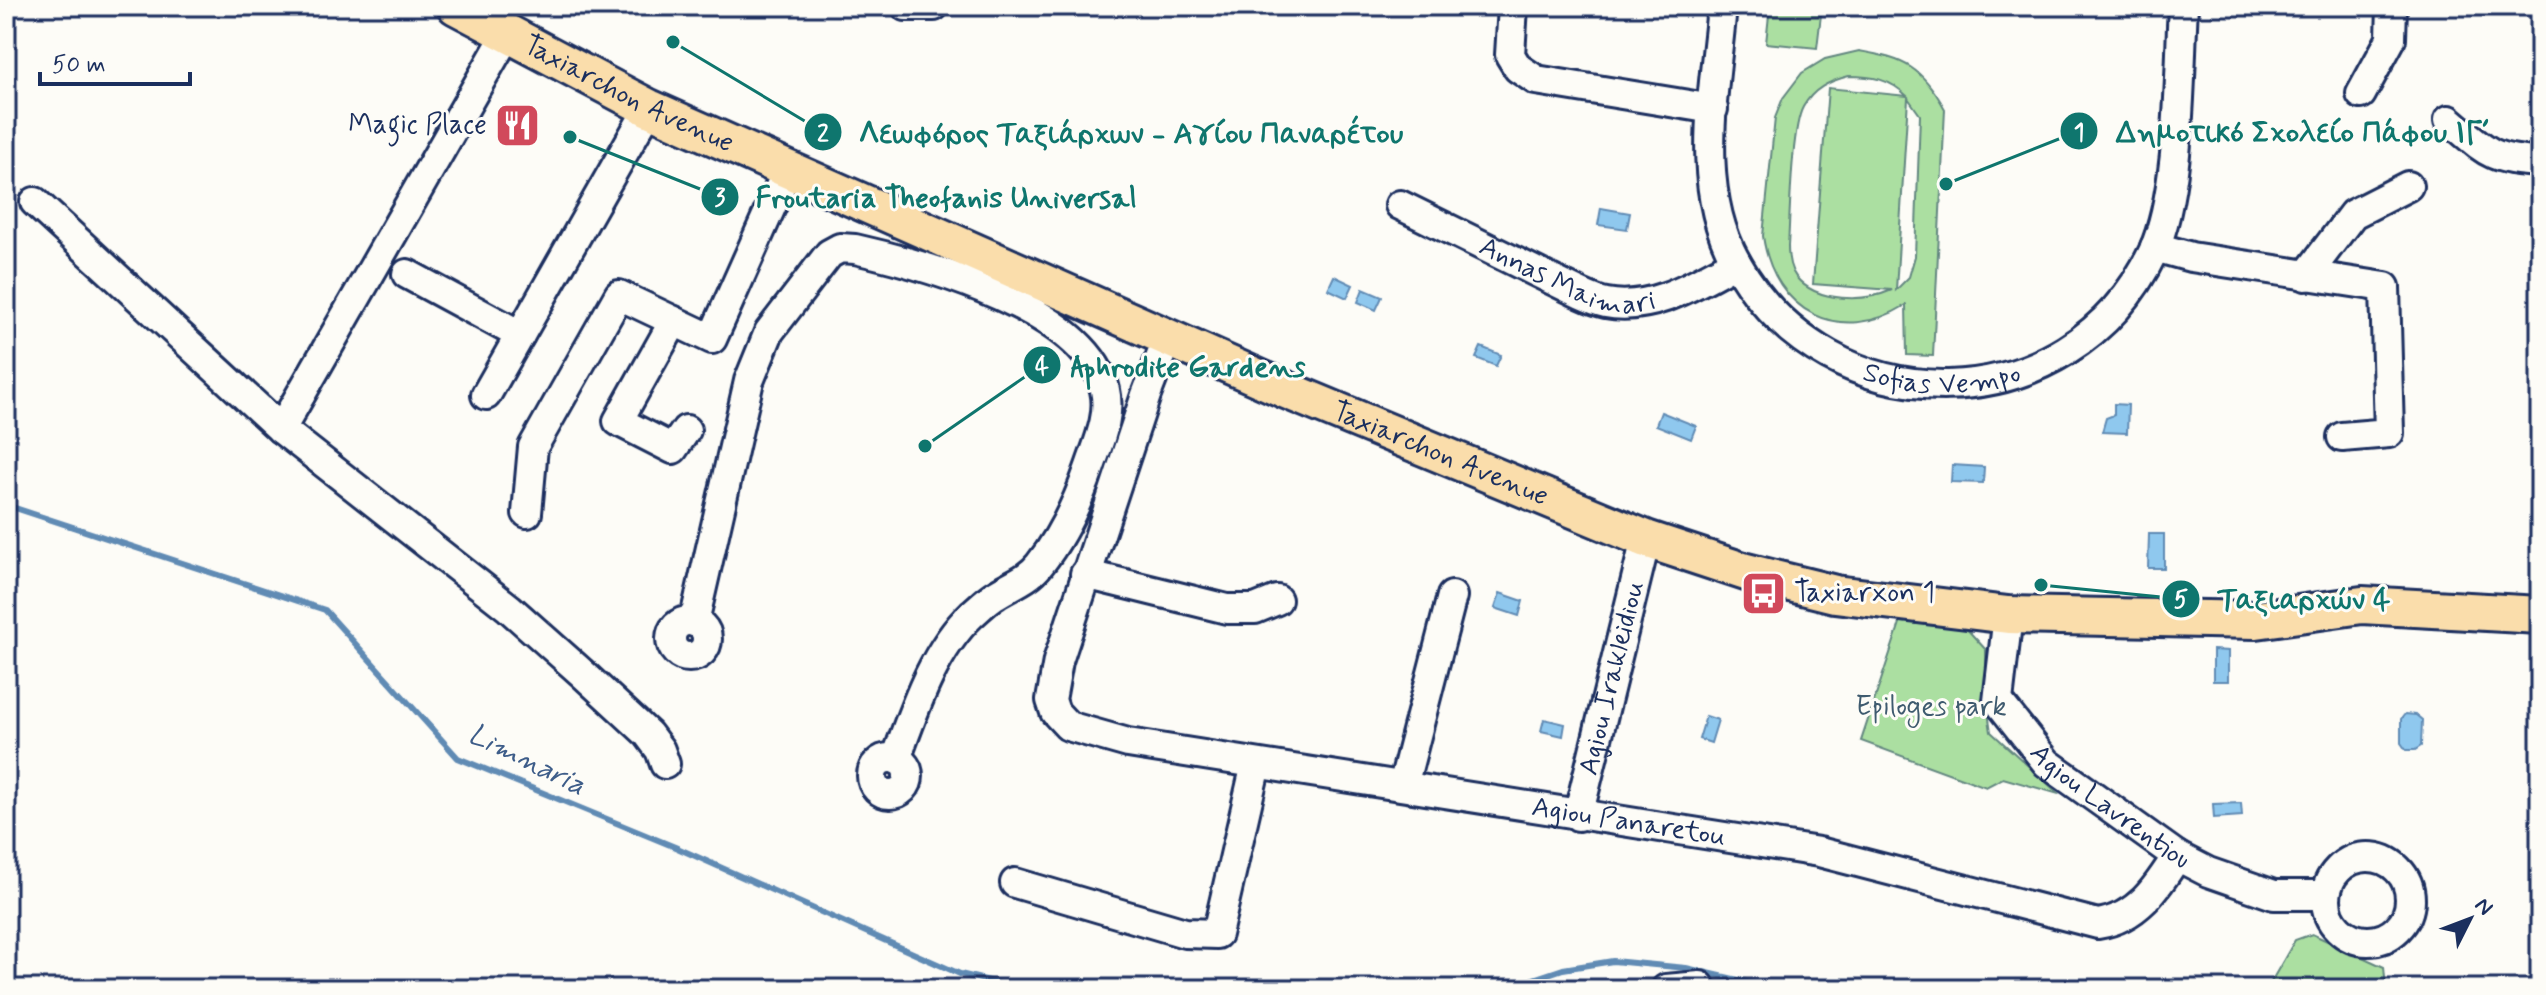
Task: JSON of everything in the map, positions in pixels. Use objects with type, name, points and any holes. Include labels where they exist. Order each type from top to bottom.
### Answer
[{"type":"main road","name":"Taxiarchon Avenue","points":[[456,6],[649,108],[1284,389],[1646,539],[1746,572],[1835,594],[2008,615],[2256,620],[2362,605],[2535,616]]},
{"type":"street","points":[[906,6],[934,6]]},
{"type":"street","points":[[1513,6],[1510,55],[1518,68],[1536,80],[1713,109]]},
{"type":"street","name":"Sofias Vempo","points":[[1722,6],[1713,109],[1711,180],[1725,236],[1736,262],[1774,315],[1796,334],[1847,366],[1907,382],[1936,386],[1963,386],[1999,379],[2052,358],[2099,324],[2126,294],[2155,247],[2173,164],[2183,6]]},
{"type":"street","points":[[2361,94],[2391,39],[2392,6]]},
{"type":"street","points":[[281,429],[507,34]]},
{"type":"street","points":[[486,395],[649,108]]},
{"type":"street","points":[[2449,120],[2490,154],[2511,161],[2540,162]]},
{"type":"street","points":[[527,513],[533,447],[619,295],[712,339],[788,169]]},
{"type":"street","points":[[2306,276],[2353,214],[2408,186]]},
{"type":"street","points":[[35,202],[281,429],[509,608],[648,734],[660,750],[665,764]]},
{"type":"street","name":"Annas Maimari","points":[[1400,205],[1577,292],[1607,303],[1641,303],[1673,295],[1736,262]]},
{"type":"street","points":[[2155,247],[2191,257],[2385,287],[2389,433],[2342,437]]},
{"type":"street","points":[[694,622],[749,381],[769,332],[829,254],[840,248],[896,259],[943,273],[1030,311],[1078,345],[1097,367],[1146,395]]},
{"type":"street","points":[[407,274],[520,335]]},
{"type":"street","points":[[674,321],[618,421],[673,449],[686,430]]},
{"type":"street","points":[[1168,338],[1085,574],[1227,609],[1255,609],[1277,600]]},
{"type":"street","points":[[896,759],[937,662],[954,635],[994,596],[1036,569],[1079,500],[1104,427],[1107,406],[1097,367]]},
{"type":"street","name":"Agiou Irakleidiou","points":[[1578,816],[1646,539]]},
{"type":"street","name":"Agiou Panaretou","points":[[1085,574],[1058,661],[1051,700],[1055,712],[1068,726],[1128,743],[1819,852],[2098,924],[2115,922],[2133,912],[2163,879],[2177,856]]},
{"type":"street","points":[[1403,786],[1452,596]]},
{"type":"street","name":"Agiou Lavrentiou","points":[[2008,615],[1998,701],[2047,763],[2177,856],[2208,872],[2274,895],[2326,895]]},
{"type":"street","points":[[1015,883],[1185,933],[1217,934],[1256,764]]},
{"type":"street","points":[[1666,989],[1700,986]]},
{"type":"green space","points":[[1770,6],[1822,6],[1817,48],[1766,43]]},
{"type":"green space","points":[[1859,51],[1900,62],[1920,74],[1945,109],[1933,356],[1907,355],[1906,305],[1881,317],[1857,322],[1835,321],[1814,314],[1796,302],[1781,285],[1770,262],[1763,236],[1775,118],[1783,98],[1802,73],[1825,59]],"holes":[[[1849,76],[1880,80],[1907,96],[1828,88],[1813,284],[1892,290],[1869,297],[1842,298],[1828,296],[1805,286],[1792,270],[1788,250],[1799,118],[1803,107],[1817,91],[1828,83]],[[1908,98],[1920,115],[1915,256],[1909,277],[1896,290]]]},
{"type":"green space","name":"Epiloges park","points":[[1902,617],[1965,627],[1986,650],[1986,698],[1991,732],[2059,794],[2003,778],[1986,787],[1861,741]]},
{"type":"green space","points":[[2312,934],[2384,967],[2386,989],[2267,989],[2295,940]]},
{"type":"water","points":[[1601,208],[1630,213],[1627,229],[1598,225]]},
{"type":"water","points":[[1334,276],[1353,285],[1347,298],[1328,289]]},
{"type":"water","points":[[1363,289],[1382,297],[1376,310],[1358,302]]},
{"type":"water","points":[[1481,347],[1501,355],[1496,366],[1476,358]]},
{"type":"water","points":[[2114,404],[2128,405],[2127,433],[2102,432],[2106,418],[2114,415]]},
{"type":"water","points":[[1661,412],[1696,426],[1691,439],[1656,425]]},
{"type":"water","points":[[1952,465],[1984,467],[1983,483],[1951,482]]},
{"type":"water","points":[[2149,534],[2164,534],[2164,568],[2148,568]]},
{"type":"water","points":[[1500,593],[1523,601],[1519,616],[1495,608]]},
{"type":"water","points":[[2213,650],[2228,651],[2228,681],[2213,681]]},
{"type":"water","points":[[2405,714],[2416,715],[2422,720],[2421,746],[2415,750],[2406,750],[2401,743],[2401,719]]},
{"type":"water","points":[[1706,716],[1718,720],[1711,743],[1699,739]]},
{"type":"water","points":[[1544,719],[1565,724],[1563,736],[1541,731]]},
{"type":"water","points":[[2241,803],[2242,816],[2214,818],[2213,804]]},
{"type":"waterway","name":"Limnaria","points":[[6,505],[325,610],[458,758],[675,847],[960,974],[1023,989]]},
{"type":"waterway","name":"Limnaria","points":[[1504,989],[1563,969],[1613,961],[1686,968],[1777,989]]},
{"type":"place","name":"Λεωφόρος Ταξιάρχων - Αγίου Παναρέτου","points":[[673,42]]},
{"type":"place","name":"Magic Place","points":[[518,125]]},
{"type":"place","name":"Froutaria Theofanis Universal","points":[[570,137]]},
{"type":"place","name":"Δημοτικό Σχολείο Πάφου ΙΓ΄","points":[[1946,184]]},
{"type":"place","name":"Aphrodite Gardens","points":[[925,446]]},
{"type":"place","name":"Ταξιαρχών 4","points":[[2041,585]]},
{"type":"place","name":"Taxiarxon 1","points":[[1763,593]]}]
